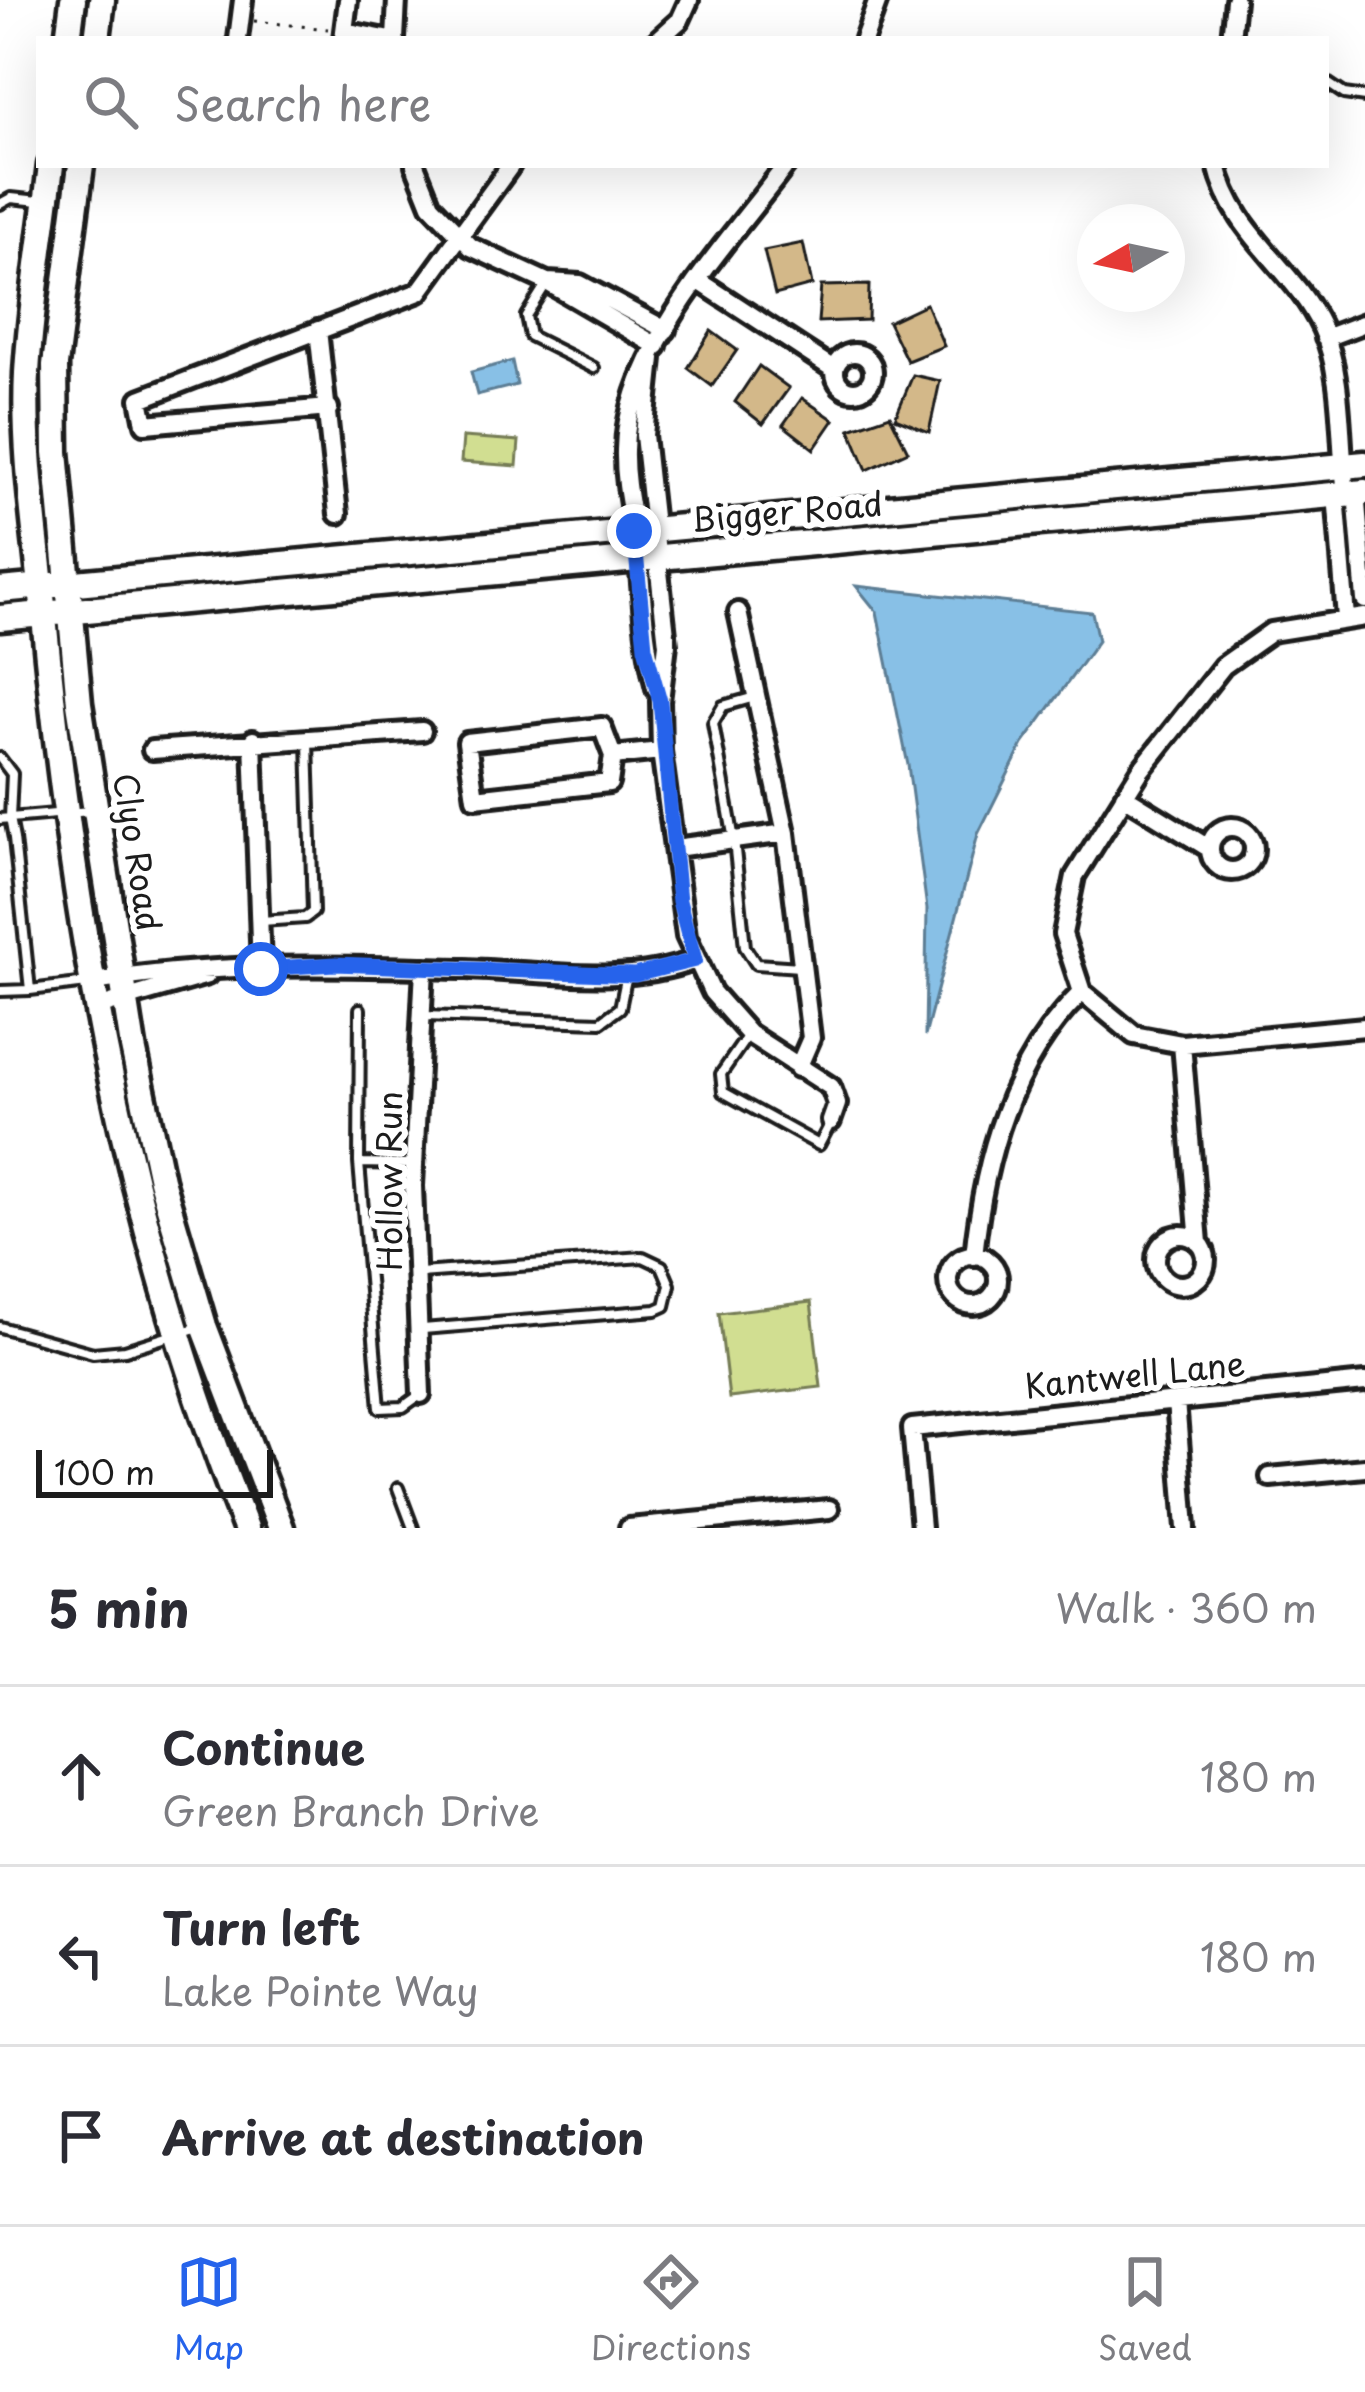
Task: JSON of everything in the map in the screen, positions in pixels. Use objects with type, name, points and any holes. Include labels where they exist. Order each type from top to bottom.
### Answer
[{"type":"street","points":[[68,36],[73,0]]},
{"type":"street","points":[[97,36],[102,0]]},
{"type":"street","points":[[239,29],[243,0]]},
{"type":"street","points":[[343,35],[348,0]]},
{"type":"street","points":[[395,36],[397,0]]},
{"type":"street","points":[[662,36],[680,20],[689,0]]},
{"type":"street","points":[[864,36],[878,0]]},
{"type":"street","points":[[1231,36],[1235,0]]},
{"type":"street","name":"Clyo Road","points":[[51,168],[27,376],[40,586],[63,815],[89,982],[123,1149],[178,1335],[246,1528]]},
{"type":"street","name":"Clyo Road","points":[[81,168],[55,365],[79,703],[124,989],[161,1180],[204,1326],[281,1528]]},
{"type":"street","points":[[416,168],[431,206],[456,235],[492,260],[547,282],[658,345]]},
{"type":"street","points":[[329,408],[145,424],[140,399],[418,292],[509,168]]},
{"type":"street","points":[[784,168],[699,281],[658,345],[644,435],[645,647],[660,701],[679,901],[695,960],[712,992],[749,1034],[831,1087],[836,1104],[831,1121]]},
{"type":"street","points":[[1218,168],[1245,231],[1306,300],[1334,365],[1354,465],[1356,618],[1271,632],[1237,652],[1124,796],[1068,896],[1066,953],[1082,992],[1134,1035],[1182,1044],[1365,1027]]},
{"type":"street","points":[[699,281],[835,370]]},
{"type":"street","points":[[1325,338],[1365,323]]},
{"type":"street","points":[[319,330],[338,514]]},
{"type":"street","name":"Bigger Road","points":[[0,590],[1354,465]]},
{"type":"street","points":[[1351,493],[1365,600]]},
{"type":"street","name":"Bigger Road","points":[[0,618],[1351,493]]},
{"type":"street","points":[[738,612],[786,833],[811,1038],[798,1068]]},
{"type":"street","points":[[602,727],[614,756],[609,783],[475,798],[466,742],[602,727]]},
{"type":"street","points":[[152,750],[422,731]]},
{"type":"street","points":[[253,740],[261,969]]},
{"type":"street","points":[[614,756],[662,752]]},
{"type":"street","points":[[1124,796],[1210,849]]},
{"type":"street","points":[[675,848],[786,833]]},
{"type":"street","points":[[89,982],[124,989],[261,969],[656,973],[695,960]]},
{"type":"street","name":"Hollow Run","points":[[421,1394],[423,1329],[413,1164],[424,968]]},
{"type":"street","points":[[94,1008],[124,989]]},
{"type":"street","points":[[974,1256],[986,1167],[1008,1103],[1047,1032],[1082,992]]},
{"type":"street","points":[[1182,1044],[1199,1243]]},
{"type":"street","name":"Kantwell Lane","points":[[921,1528],[912,1428],[1365,1382]]},
{"type":"street","points":[[1176,1401],[1186,1528]]},
{"type":"street","points":[[1270,1477],[1365,1468]]},
{"type":"street","points":[[629,1528],[829,1508]]},
{"type":"lane","points":[[1329,84],[1344,94],[1365,97]]},
{"type":"lane","points":[[0,200],[76,209]]},
{"type":"lane","points":[[547,282],[530,307],[526,329],[545,345],[594,368]]},
{"type":"lane","points":[[756,697],[723,706],[712,723],[734,840],[745,947],[756,964],[802,967]]},
{"type":"lane","points":[[260,921],[305,918],[313,912],[308,737]]},
{"type":"lane","points":[[0,758],[12,774],[5,818],[30,990]]},
{"type":"lane","points":[[5,818],[98,810]]},
{"type":"lane","points":[[423,1016],[602,1022],[620,1008],[627,974]]},
{"type":"lane","points":[[0,991],[89,982]]},
{"type":"lane","points":[[360,1009],[359,1163],[380,1408],[403,1407],[421,1394]]},
{"type":"lane","points":[[749,1034],[722,1074],[723,1092],[819,1144],[831,1121]]},
{"type":"lane","points":[[359,1163],[413,1164]]},
{"type":"lane","points":[[420,1273],[643,1257],[662,1266],[670,1285],[665,1306],[656,1310],[423,1329]]},
{"type":"lane","points":[[0,1328],[93,1353],[204,1326]]},
{"type":"lane","points":[[398,1488],[412,1528]]},
{"type":"path","points":[[239,29],[343,35]]},
{"type":"green space","points":[[463,437],[519,441],[517,466],[461,462]]},
{"type":"green space","points":[[811,1302],[821,1387],[729,1398],[719,1313]]},
{"type":"water","points":[[512,361],[517,385],[477,395],[471,372]]},
{"type":"water","points":[[856,586],[1092,612],[1098,641],[1023,744],[978,834],[925,1036],[927,909],[908,765],[877,612]]},
{"type":"building","points":[[803,243],[812,285],[775,295],[764,251]]},
{"type":"building","points":[[869,285],[868,320],[818,322],[821,286]]},
{"type":"building","points":[[926,304],[944,346],[907,361],[888,322]]},
{"type":"building","points":[[711,331],[737,350],[712,386],[688,368]]},
{"type":"building","points":[[759,366],[789,388],[763,424],[735,402]]},
{"type":"building","points":[[913,375],[940,381],[929,432],[895,418]]},
{"type":"building","points":[[802,398],[834,420],[814,449],[783,425]]},
{"type":"building","points":[[890,415],[908,451],[867,470],[850,429]]},
{"type":"route","points":[[261,969],[335,964],[635,975],[695,960],[679,901],[665,794],[660,701],[645,647],[634,531]]}]
